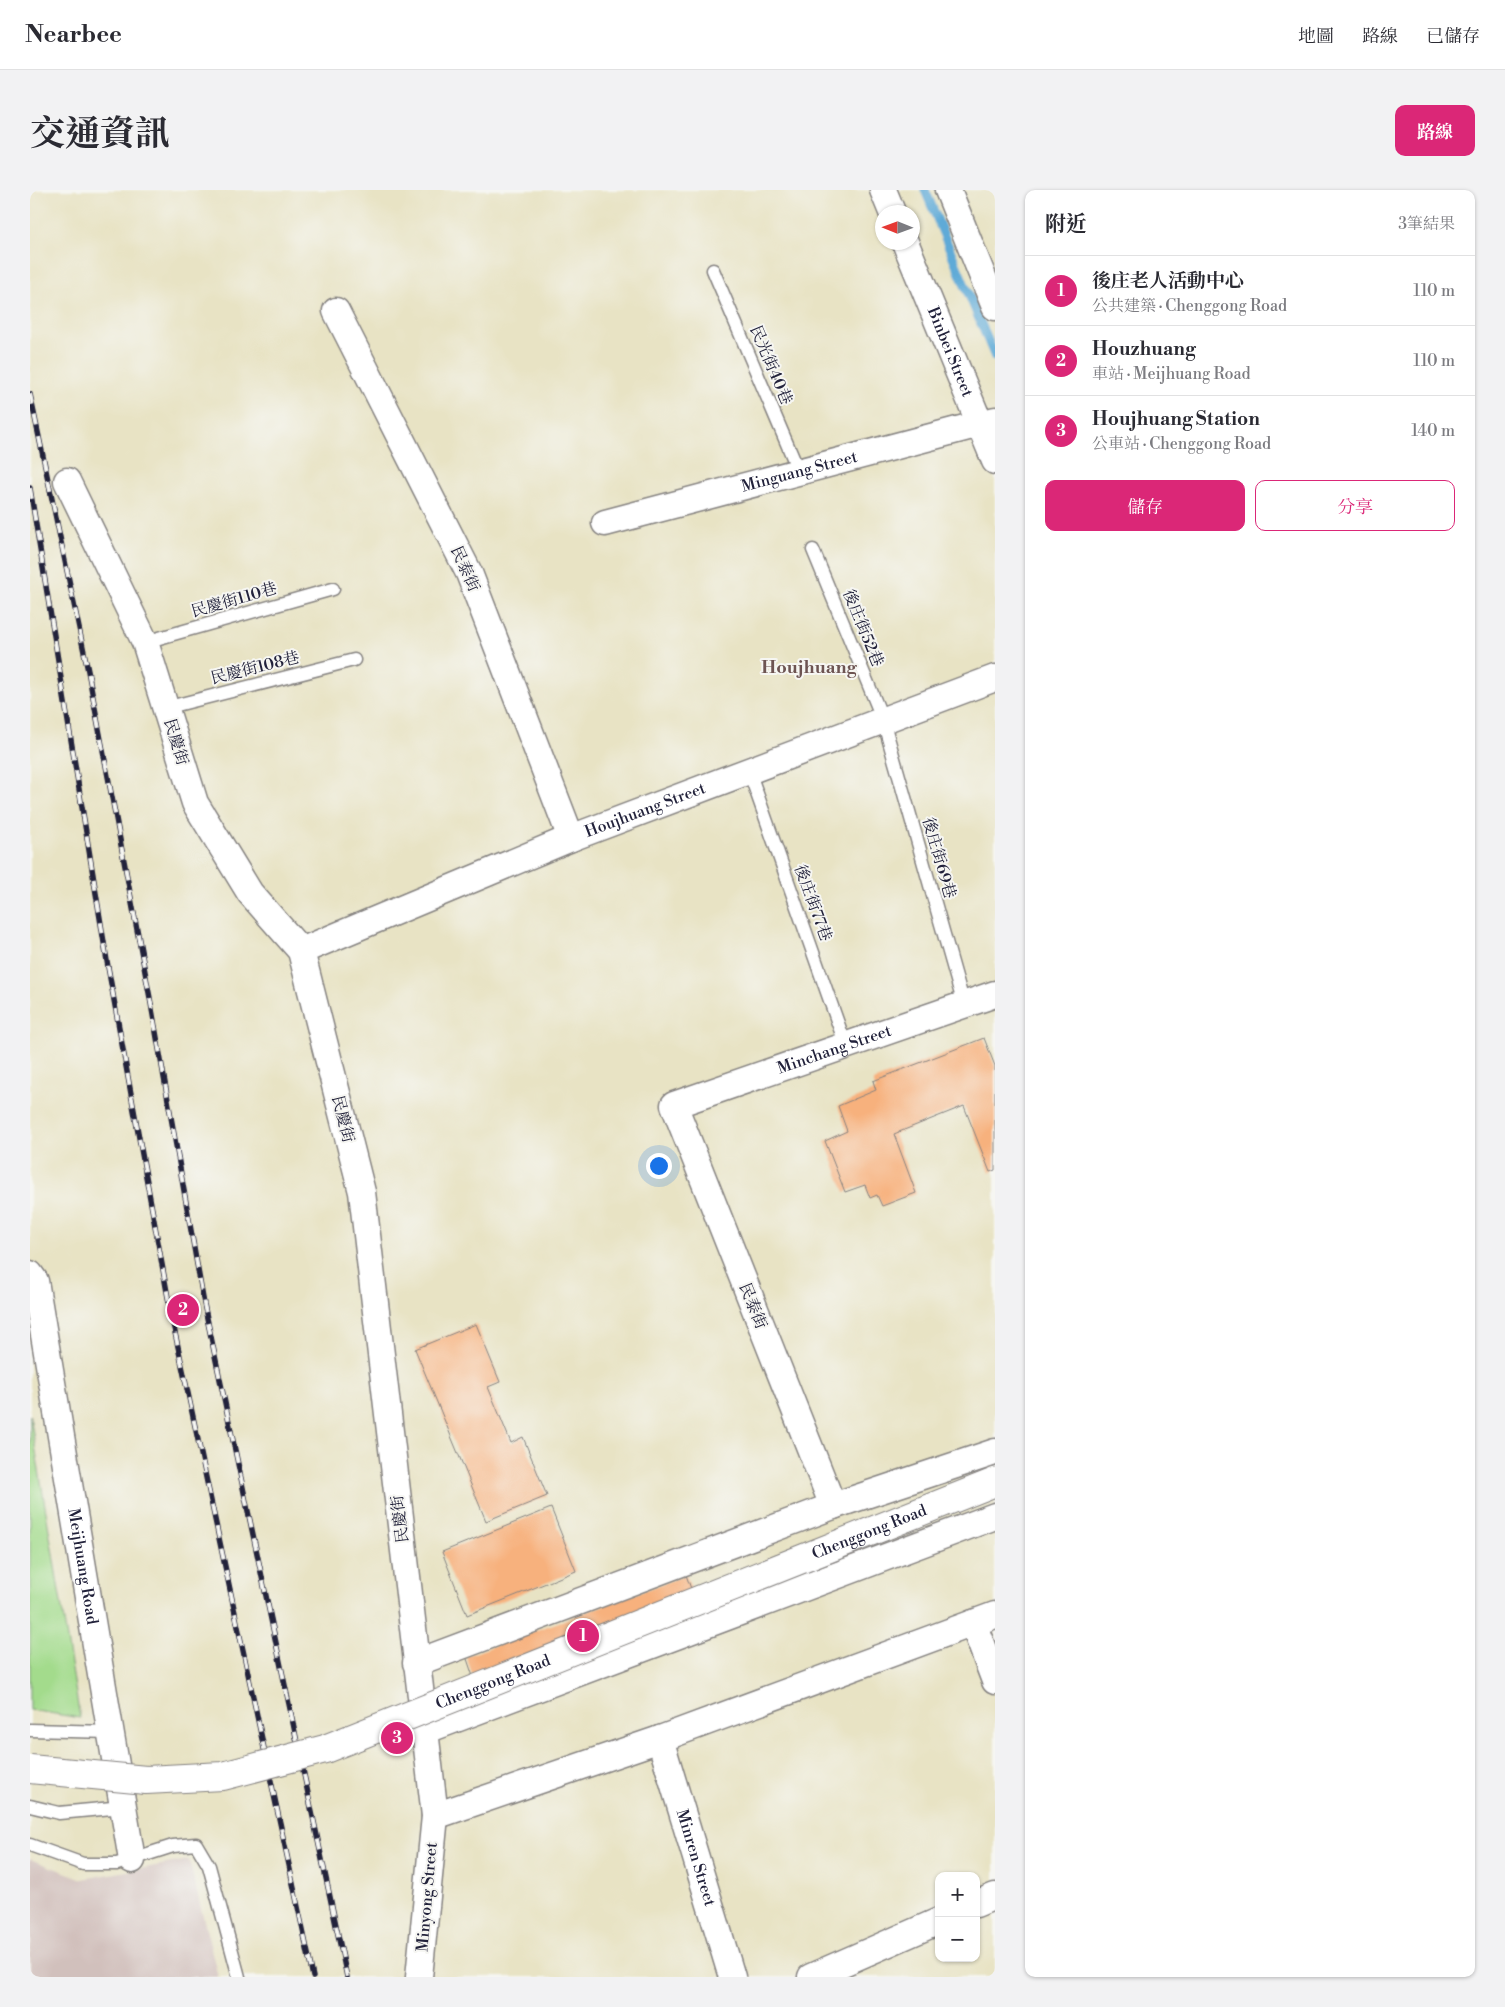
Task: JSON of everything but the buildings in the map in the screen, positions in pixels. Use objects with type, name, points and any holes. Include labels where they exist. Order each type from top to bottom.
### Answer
[{"type":"street","points":[[883,190],[889,205]]},
{"type":"street","points":[[948,190],[995,306]]},
{"type":"street","name":"Binbei Street","points":[[909,250],[987,422],[995,461]]},
{"type":"street","name":"民泰街","points":[[336,311],[469,573],[571,838]]},
{"type":"street","name":"Minguang Street","points":[[604,523],[987,422]]},
{"type":"street","name":"民慶街","points":[[67,480],[145,642],[195,802],[250,893],[301,951],[362,1192],[434,1816]]},
{"type":"street","name":"Houjhuang Street","points":[[301,951],[571,838],[995,678]]},
{"type":"street","name":"Minchang Street","points":[[674,1105],[995,994]]},
{"type":"street","name":"民泰街","points":[[674,1105],[833,1506]]},
{"type":"street","name":"Meijhuang Road","points":[[30,1274],[35,1281],[132,1860]]},
{"type":"street","name":"Chenggong Road","points":[[416,1663],[833,1506],[995,1452]]},
{"type":"street","name":"Chenggong Road","points":[[30,1769],[146,1780],[223,1776],[325,1749],[995,1482]]},
{"type":"street","name":"Chenggong Road","points":[[424,1730],[995,1516]]},
{"type":"street","points":[[434,1816],[660,1739],[984,1619],[995,1681]]},
{"type":"street","name":"Minren Street","points":[[660,1739],[732,1977]]},
{"type":"street","name":"Minyong Street","points":[[419,1977],[434,1816]]},
{"type":"street","points":[[980,1902],[995,1896]]},
{"type":"street","points":[[812,1977],[935,1923]]},
{"type":"lane","name":"民光街40巷","points":[[713,270],[798,472]]},
{"type":"lane","name":"後庄街52巷","points":[[813,550],[883,720]]},
{"type":"lane","name":"民慶街110巷","points":[[145,642],[333,589]]},
{"type":"lane","name":"民慶街108巷","points":[[165,708],[354,660]]},
{"type":"lane","name":"後庄街69巷","points":[[883,720],[964,1005]]},
{"type":"lane","name":"後庄街77巷","points":[[749,771],[846,1046]]},
{"type":"lane","points":[[30,1730],[110,1732]]},
{"type":"lane","points":[[30,1806],[59,1813],[123,1808]]},
{"type":"lane","points":[[30,1845],[83,1864],[118,1864],[173,1846],[196,1844],[209,1866],[239,1977]]},
{"type":"shaded area","points":[[30,1859],[83,1879],[189,1860],[218,1977],[30,1977]]},
{"type":"green space","points":[[30,1415],[80,1718],[30,1710]]},
{"type":"waterway","points":[[925,190],[995,357]]},
{"type":"railway","points":[[30,394],[88,671],[150,998],[204,1304],[347,1977]]},
{"type":"railway","points":[[30,488],[108,967],[171,1314],[313,1977]]},
{"type":"place","name":"Houzhuang","points":[[183,1310]]},
{"type":"place","name":"後庄老人活動中心","points":[[583,1636]]},
{"type":"place","name":"Houjhuang Station","points":[[397,1738]]},
{"type":"district","name":"Houjhuang","points":[[809,667]]}]
